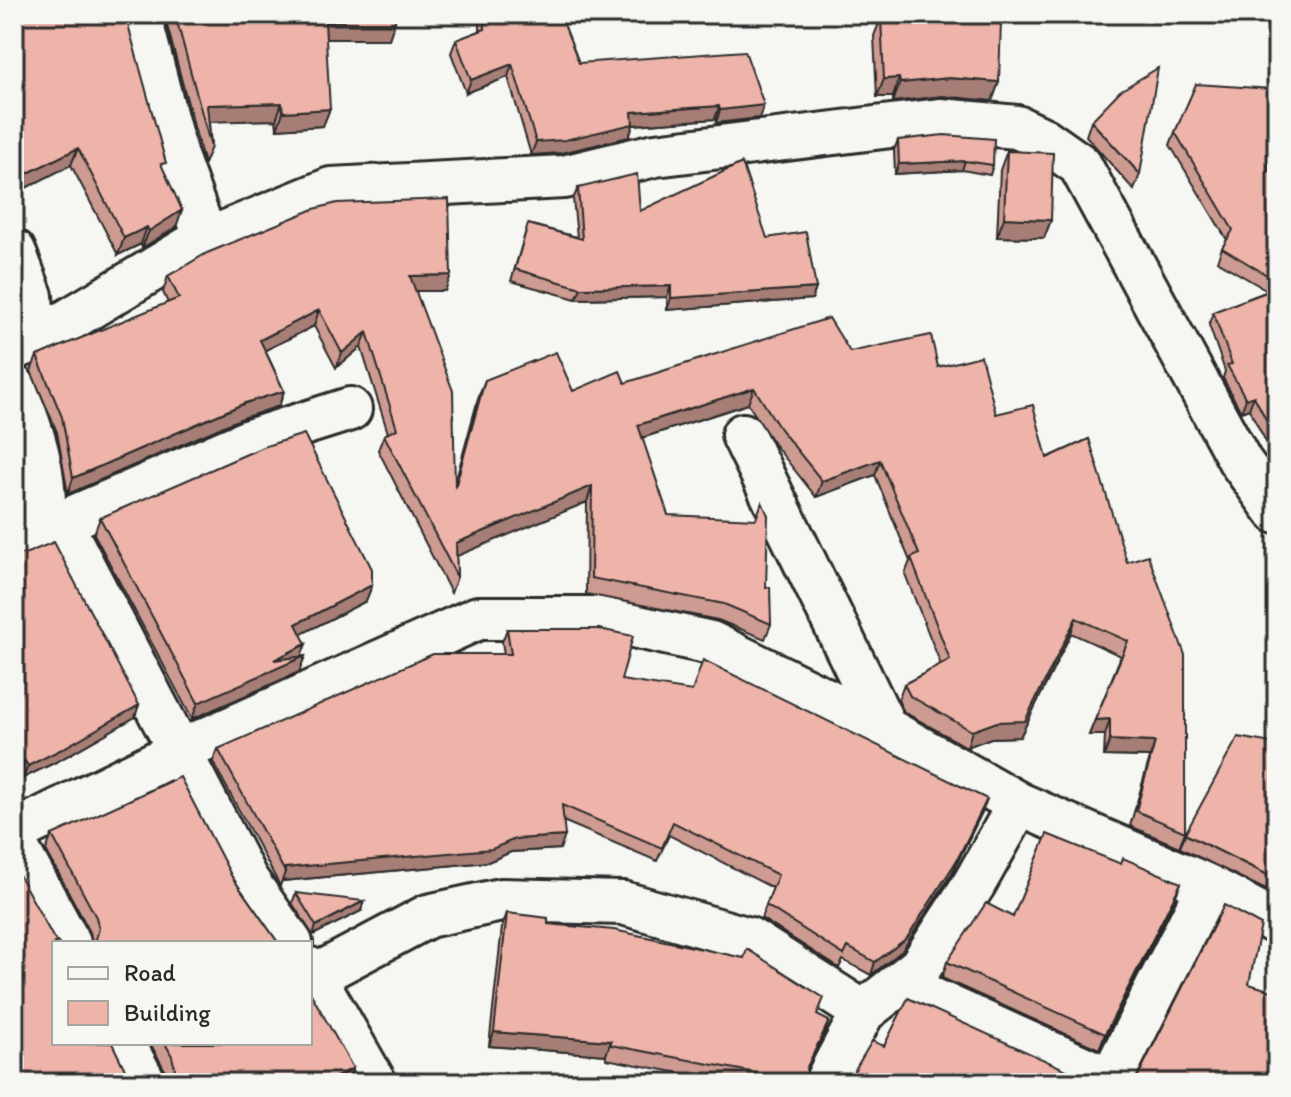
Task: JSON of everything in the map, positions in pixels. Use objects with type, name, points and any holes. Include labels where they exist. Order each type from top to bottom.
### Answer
[{"type":"street","points":[[139,14],[176,156],[207,242]]},
{"type":"street","points":[[24,344],[119,287],[207,242],[331,189],[564,177],[655,155],[940,120],[1017,127],[1043,139],[1080,165],[1240,461],[1277,512]]},
{"type":"street","points":[[14,251],[31,296],[24,344]]},
{"type":"street","points":[[14,387],[35,433],[42,465],[46,504],[40,533],[180,751],[246,879],[290,941]]},
{"type":"street","points":[[40,533],[249,441],[350,409]]},
{"type":"street","points":[[743,435],[886,729]]},
{"type":"street","points":[[14,832],[180,751],[478,618],[597,618],[711,643],[886,729],[1019,804],[1208,886],[1277,923]]},
{"type":"street","points":[[825,1083],[863,1012],[920,967],[974,884],[1019,804]]},
{"type":"street","points":[[14,842],[68,941]]},
{"type":"street","points":[[898,984],[1110,1082],[1208,886]]},
{"type":"street","points":[[312,960],[428,916],[501,900],[623,903],[749,939],[863,1012]]},
{"type":"street","points":[[312,975],[375,1083]]},
{"type":"street","points":[[124,1045],[145,1083]]},
{"type":"building","points":[[14,14],[125,14],[166,163],[161,164],[182,210],[149,231],[147,227],[124,238],[78,148],[14,180]]},
{"type":"building","points":[[175,14],[395,14],[395,22],[325,22],[330,109],[283,112],[282,103],[207,105],[211,147]]},
{"type":"building","points":[[485,14],[560,14],[579,63],[745,51],[764,105],[720,110],[719,106],[632,112],[633,124],[565,140],[536,142],[512,64],[471,80],[456,40],[485,29]]},
{"type":"building","points":[[998,14],[1001,20],[999,82],[949,78],[900,83],[899,78],[884,79],[881,18]]},
{"type":"building","points":[[1158,68],[1140,174],[1091,121],[1120,91]]},
{"type":"building","points":[[1196,84],[1272,89],[1268,172],[1277,167],[1277,281],[1222,248],[1233,230],[1175,132]]},
{"type":"building","points":[[944,135],[994,139],[993,165],[965,161],[899,164],[898,140]]},
{"type":"building","points":[[1007,151],[1053,153],[1051,220],[1004,218]]},
{"type":"building","points":[[742,163],[767,238],[806,232],[816,288],[671,298],[671,286],[581,288],[515,269],[528,224],[582,239],[578,188],[637,174],[640,211]]},
{"type":"building","points":[[449,199],[451,275],[410,276],[453,391],[455,488],[485,380],[556,352],[573,391],[620,371],[625,383],[829,318],[850,352],[931,335],[938,367],[981,356],[996,414],[1033,405],[1047,458],[1089,439],[1127,562],[1148,555],[1185,655],[1185,832],[1136,811],[1155,742],[1110,740],[1110,719],[1095,720],[1128,641],[1076,618],[1025,721],[997,722],[972,731],[910,696],[904,684],[950,660],[911,558],[919,554],[880,460],[822,481],[780,429],[754,388],[638,425],[668,515],[756,519],[762,502],[768,515],[766,587],[770,587],[771,624],[724,604],[591,578],[592,486],[456,543],[457,577],[384,435],[397,429],[367,332],[342,353],[319,310],[260,340],[284,391],[245,403],[73,478],[62,417],[37,356],[179,298],[168,276],[207,253],[314,209],[337,203]]},
{"type":"building","points":[[1277,288],[1277,441],[1254,396],[1246,399],[1227,365],[1232,364],[1213,312]]},
{"type":"building","points":[[304,434],[372,569],[372,585],[296,624],[306,644],[274,660],[305,656],[198,703],[100,518],[263,447]]},
{"type":"building","points":[[54,542],[139,705],[28,766],[25,761],[14,766],[14,555]]},
{"type":"building","points":[[507,629],[599,629],[633,636],[621,680],[692,691],[703,660],[987,799],[957,860],[907,938],[875,962],[848,947],[844,955],[766,905],[778,875],[673,822],[662,848],[562,805],[565,836],[515,839],[492,849],[285,868],[285,872],[218,749],[433,654],[511,654]]},
{"type":"building","points":[[1238,737],[1277,744],[1277,843],[1270,876],[1185,834]]},
{"type":"building","points":[[180,777],[232,877],[277,941],[94,941],[99,929],[96,917],[52,835]]},
{"type":"building","points":[[1047,834],[1121,864],[1123,858],[1181,883],[1105,1034],[947,962],[986,903],[1013,917]]},
{"type":"building","points":[[14,869],[56,941],[52,941],[52,1045],[113,1045],[134,1083],[14,1083]]},
{"type":"building","points":[[296,893],[364,901],[316,926]]},
{"type":"building","points":[[1224,905],[1261,925],[1249,984],[1272,991],[1277,978],[1277,1083],[1133,1083],[1136,1080]]},
{"type":"building","points":[[507,913],[548,918],[548,924],[614,930],[744,958],[747,949],[824,998],[817,1015],[829,1021],[806,1069],[811,1083],[758,1083],[753,1081],[756,1073],[611,1045],[611,1041],[494,1032]]},
{"type":"building","points":[[312,996],[353,1068],[325,1083],[168,1083],[175,1069],[166,1045],[312,1045]]},
{"type":"building","points":[[908,998],[1095,1083],[847,1083],[872,1041],[884,1046]]}]
